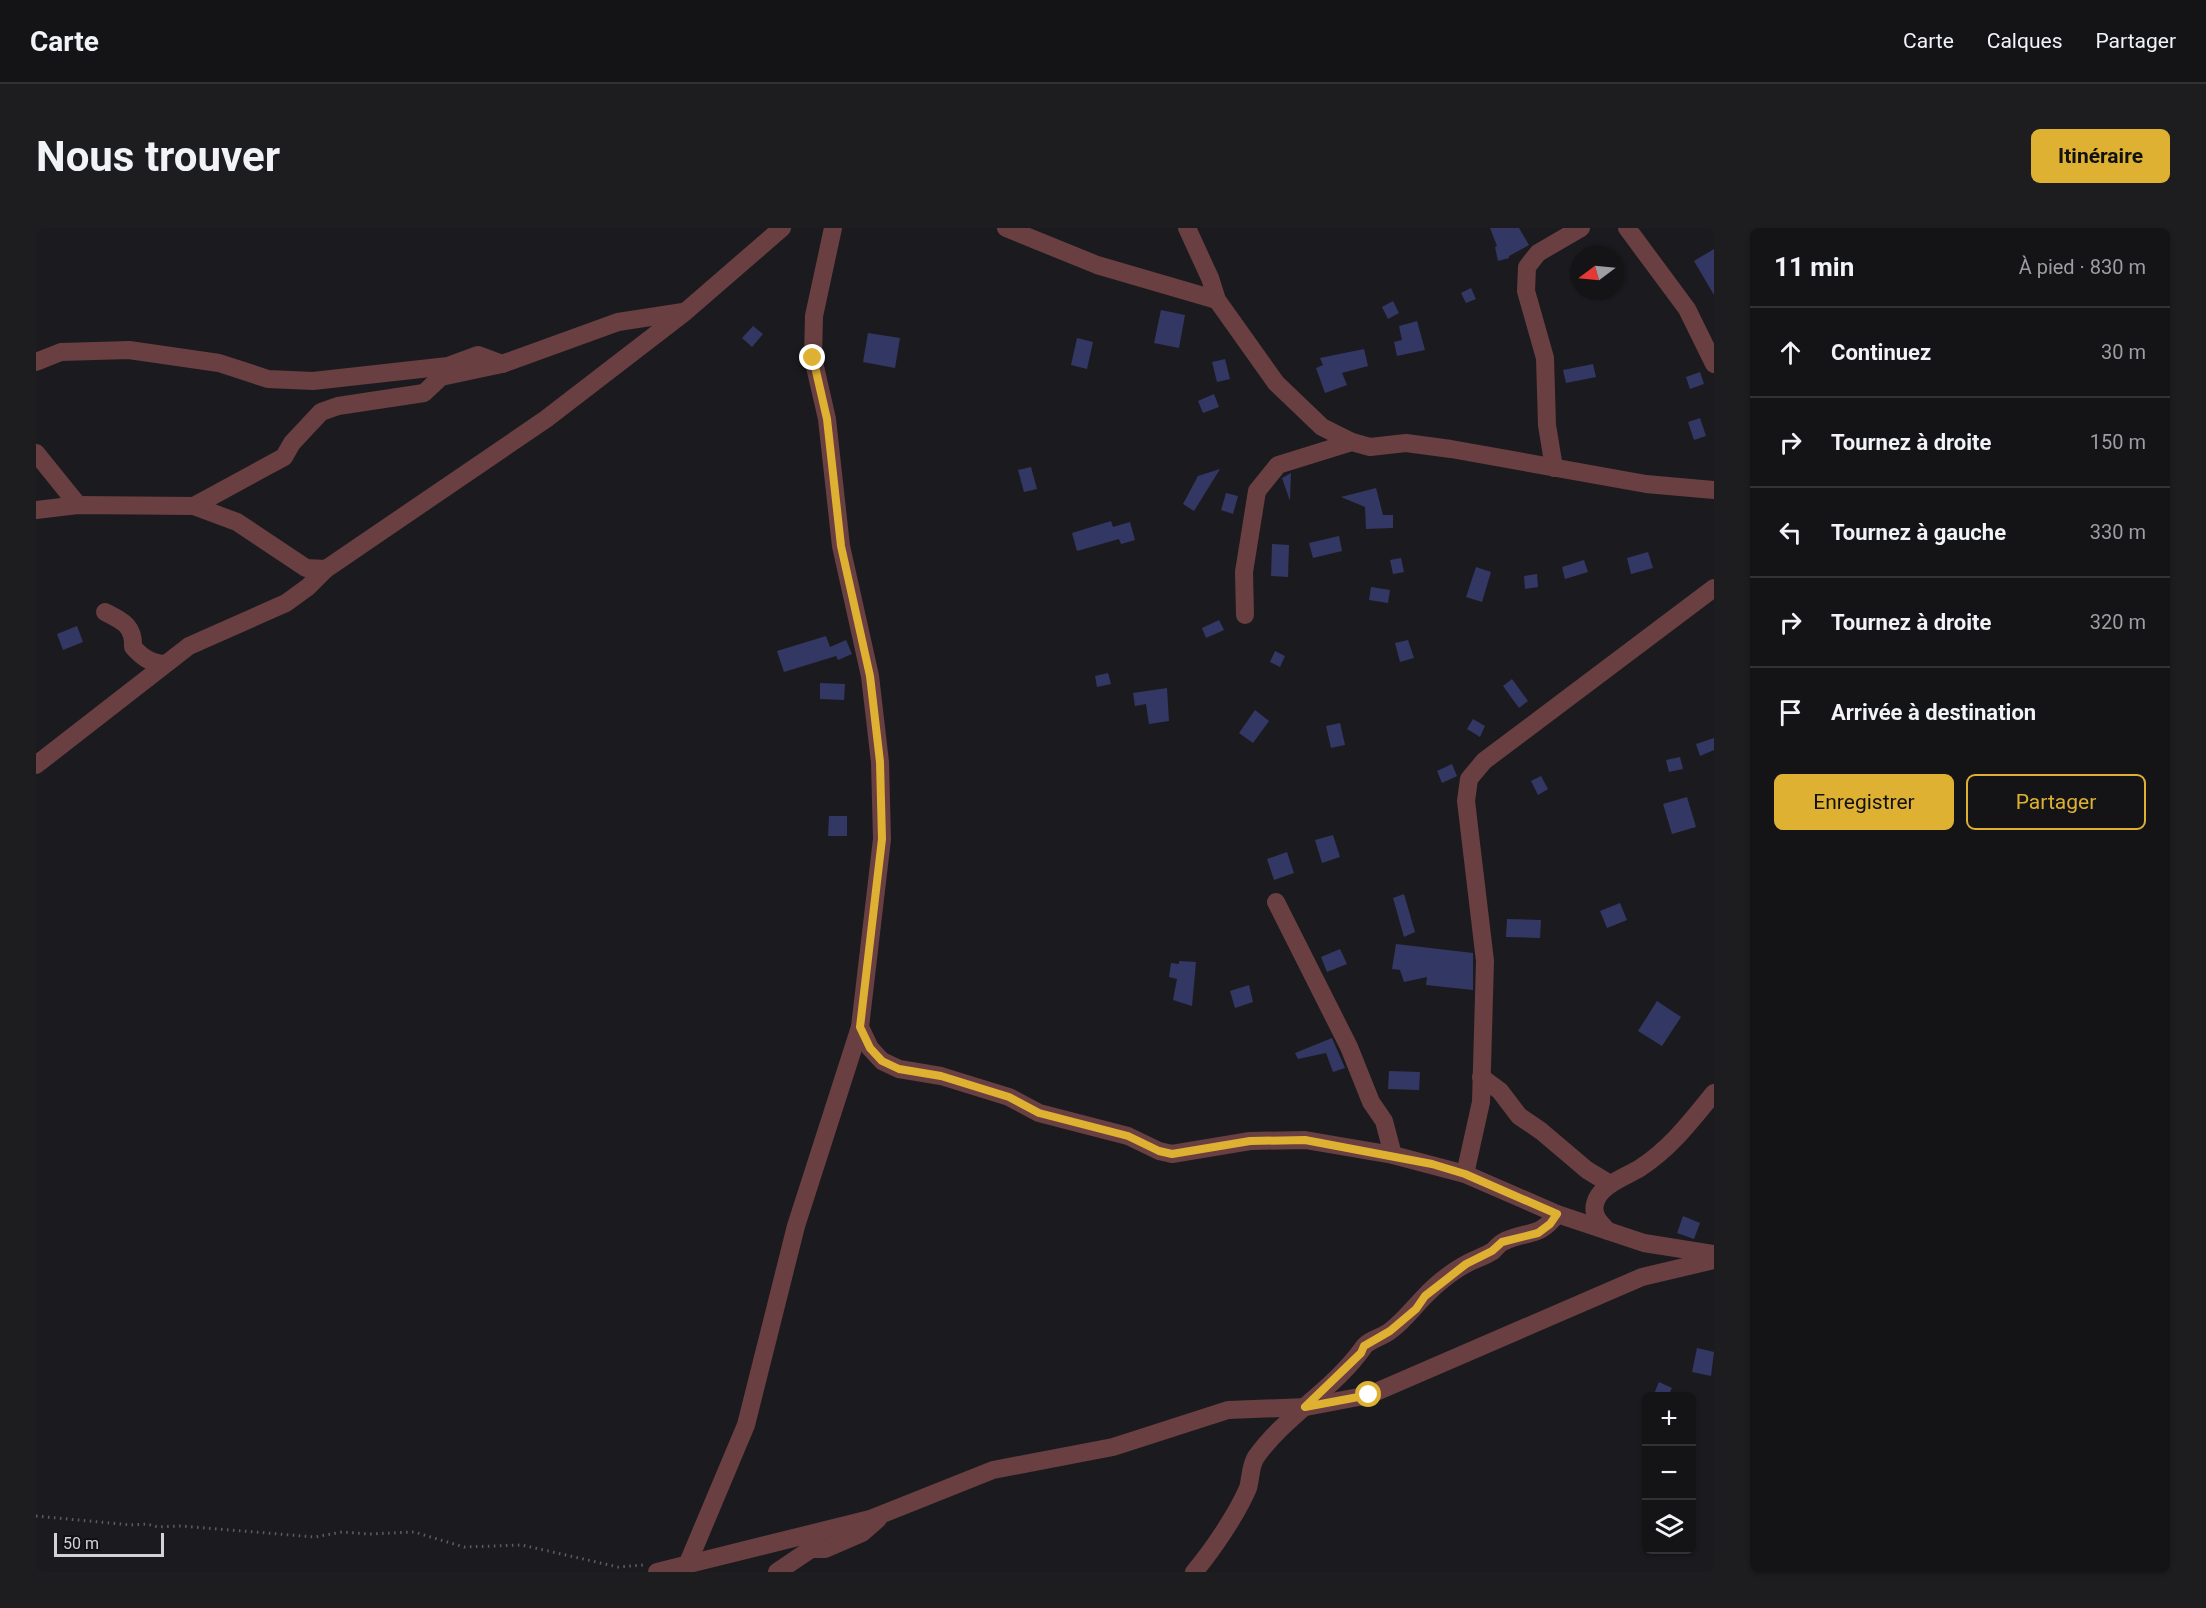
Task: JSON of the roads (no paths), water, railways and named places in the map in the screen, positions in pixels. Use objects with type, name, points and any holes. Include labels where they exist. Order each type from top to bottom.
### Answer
[{"type":"street","points":[[36,765],[112,709],[164,664],[189,646],[286,603],[326,570],[546,419],[685,312],[782,228]]},
{"type":"street","points":[[686,1568],[746,1425],[796,1226],[860,1027],[882,839],[880,762],[870,676],[841,546],[827,419],[813,358],[814,316],[833,228]]},
{"type":"street","points":[[1006,228],[1097,265],[1217,300]]},
{"type":"street","points":[[1187,228],[1210,278],[1217,300],[1276,383],[1322,427],[1352,442],[1370,447],[1406,443],[1646,484],[1714,490]]},
{"type":"street","points":[[1554,468],[1547,425],[1545,358],[1526,291],[1527,267],[1538,253],[1581,228]]},
{"type":"street","points":[[1627,228],[1687,309],[1714,363]]},
{"type":"street","points":[[194,506],[284,457],[292,443],[321,412],[360,400],[424,393],[441,377],[502,364],[618,322],[685,312]]},
{"type":"street","points":[[36,362],[61,352],[129,350],[219,363],[268,379],[313,381],[448,366],[478,355],[502,364]]},
{"type":"street","points":[[1245,615],[1244,572],[1257,491],[1278,465],[1352,442]]},
{"type":"street","points":[[36,453],[78,505]]},
{"type":"street","points":[[36,510],[78,505],[194,506],[237,522],[306,568],[326,570]]},
{"type":"street","points":[[1465,1174],[1478,1123],[1485,961],[1466,801],[1469,779],[1484,760],[1714,588]]},
{"type":"street","points":[[105,612],[130,627],[133,647],[141,655],[153,663],[164,664]]},
{"type":"street","points":[[1276,902],[1349,1047],[1371,1102],[1384,1121],[1393,1155]]},
{"type":"street","points":[[860,1027],[874,1052],[882,1061],[899,1069],[941,1076],[1009,1097],[1039,1113],[1128,1136],[1159,1151],[1172,1154],[1250,1141],[1305,1140],[1393,1155],[1465,1174],[1557,1214],[1608,1232],[1644,1243],[1714,1254]]},
{"type":"street","points":[[848,1066],[874,1052]]},
{"type":"street","points":[[1481,1077],[1500,1091],[1519,1116],[1541,1131],[1587,1170],[1610,1184]]},
{"type":"street","points":[[1594,1203],[1610,1184],[1653,1159],[1684,1131],[1714,1093]]},
{"type":"street","points":[[1587,1170],[1595,1213],[1608,1232]]},
{"type":"street","points":[[1194,1572],[1209,1554],[1248,1488],[1254,1460],[1275,1434],[1361,1353],[1364,1346],[1390,1331],[1416,1309],[1425,1296],[1466,1264],[1492,1251],[1502,1242],[1538,1233],[1550,1224],[1557,1214]]},
{"type":"street","points":[[659,1571],[686,1568],[881,1515],[993,1470],[1113,1447],[1228,1410],[1305,1407],[1369,1395],[1642,1277],[1714,1260]]},
{"type":"street","points":[[777,1572],[811,1549],[825,1549],[862,1533],[881,1515]]}]
